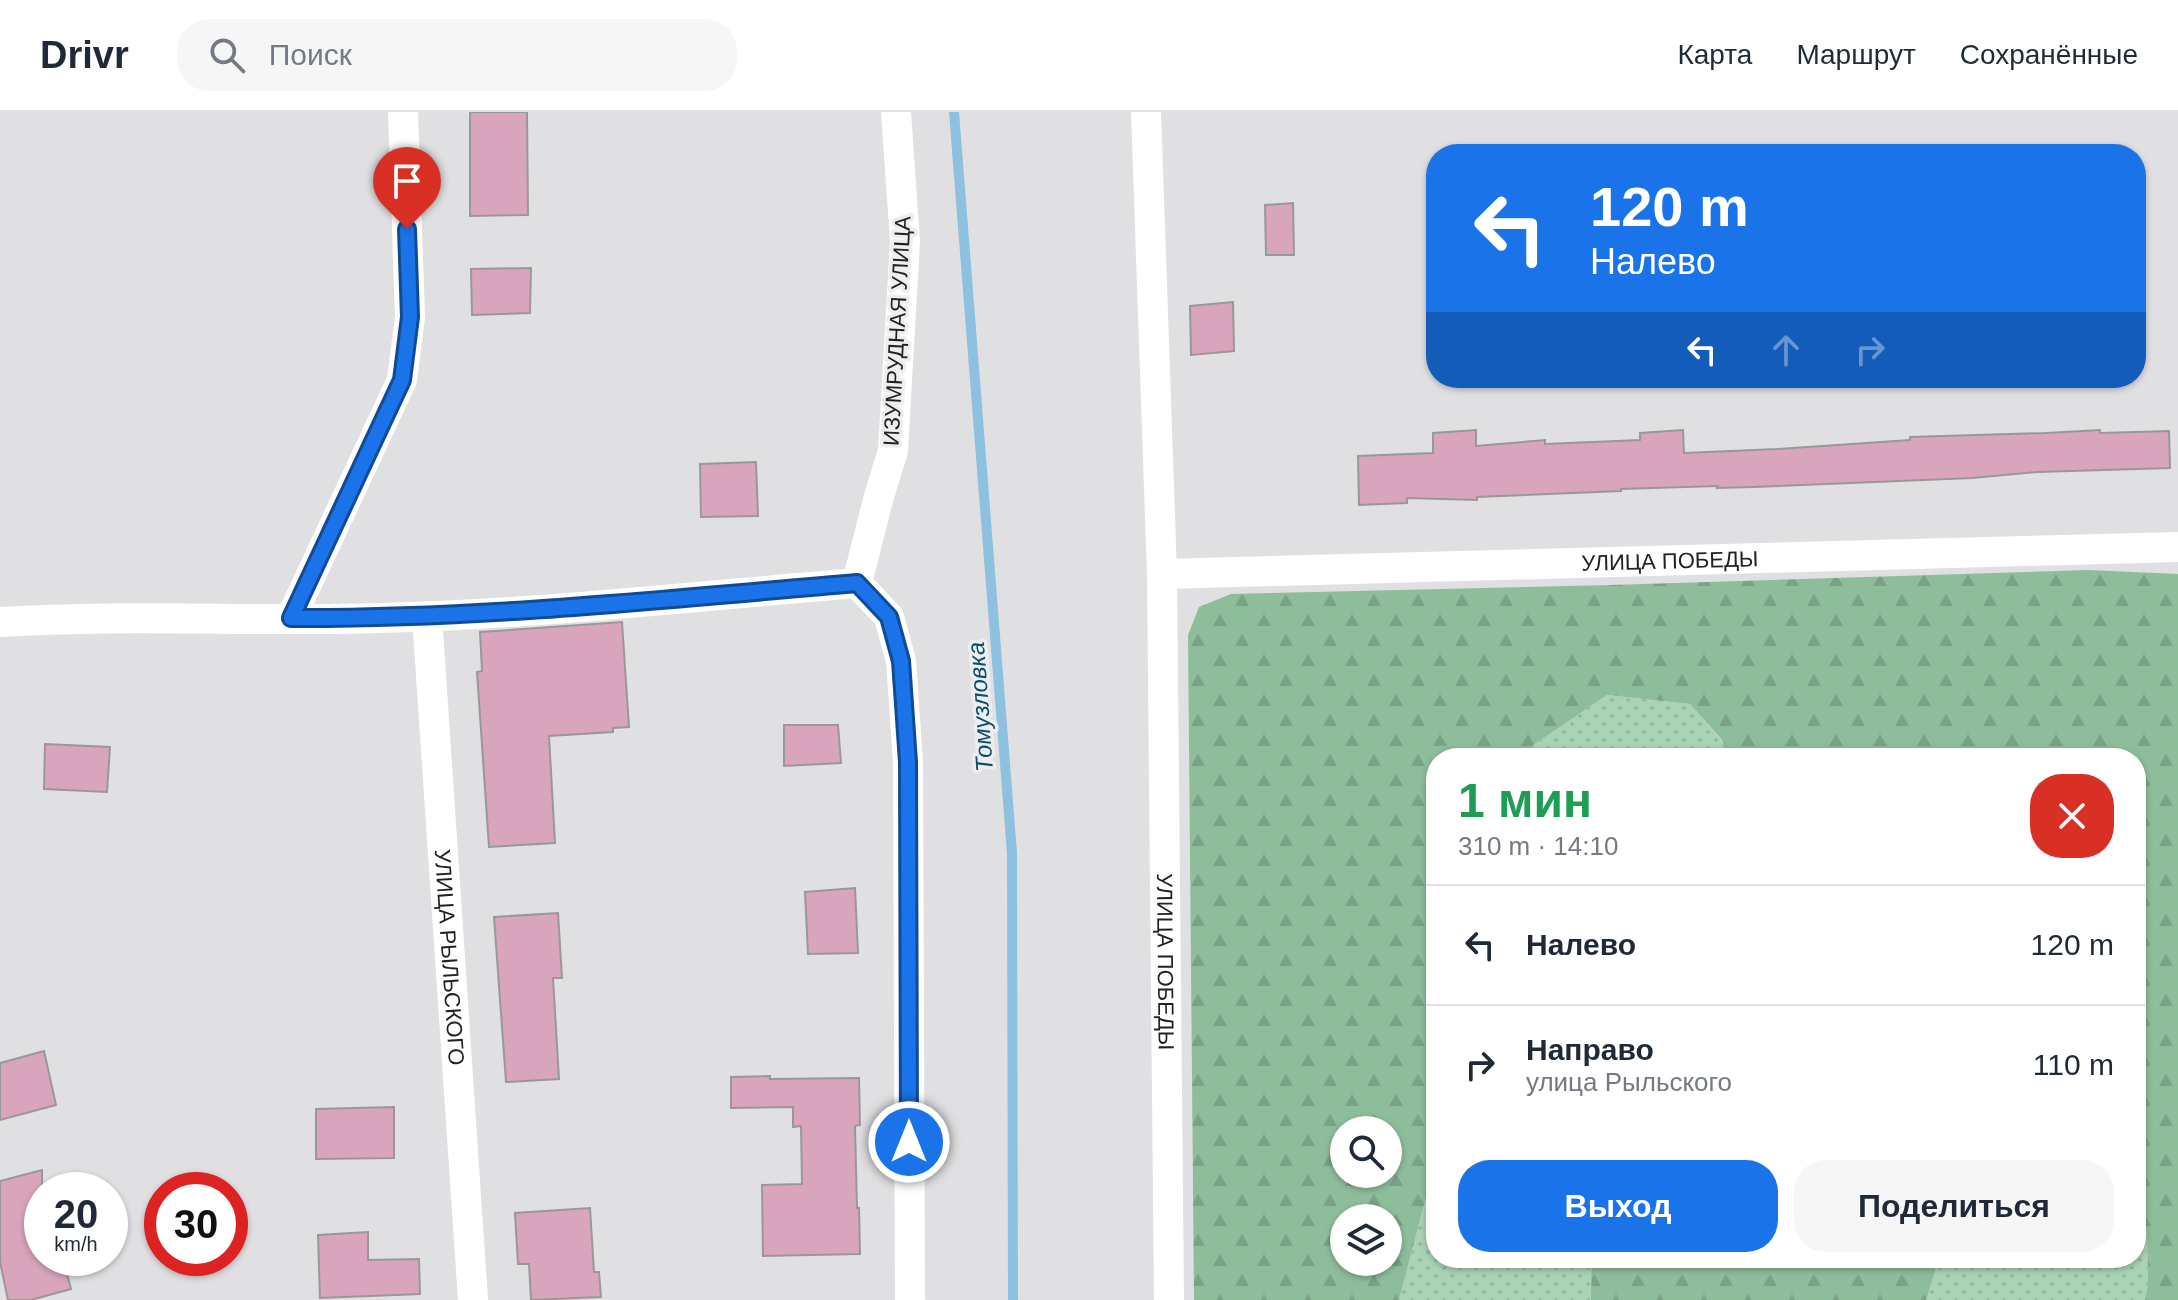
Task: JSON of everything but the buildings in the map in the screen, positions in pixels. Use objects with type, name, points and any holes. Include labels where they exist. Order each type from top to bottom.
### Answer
[{"type":"street","points":[[291,618],[402,380],[410,317],[403,112]]},
{"type":"street","name":"ИЗУМРУДНАЯ УЛИЦА","points":[[857,583],[893,451],[905,241],[896,112]]},
{"type":"street","name":"УЛИЦА ПОБЕДЫ","points":[[1146,112],[1162,574],[1169,1300]]},
{"type":"street","name":"УЛИЦА ПОБЕДЫ","points":[[1162,574],[2178,547]]},
{"type":"street","points":[[0,622],[70,618],[380,618],[516,612],[857,583],[889,617],[901,661],[908,762],[910,1300]]},
{"type":"street","name":"УЛИЦА РЫЛЬСКОГО","points":[[427,616],[473,1300]]},
{"type":"green space","points":[[2088,570],[2178,574],[2178,1300],[2145,1300],[2148,1284],[2146,748],[1724,748],[1722,740],[1690,704],[1607,695],[1531,748],[1426,748],[1426,1197],[1399,1300],[1194,1300],[1188,635],[1199,607],[1231,594]]},
{"type":"green space","points":[[1607,695],[1690,704],[1722,741],[1724,748],[1531,748]]},
{"type":"green space","points":[[1426,1197],[1426,1268],[2146,1268],[2147,1229],[2148,1285],[2145,1300],[1399,1300]]},
{"type":"green space","points":[[1592,1268],[1936,1268],[1926,1300],[1591,1300]]},
{"type":"waterway","name":"Томузловка","points":[[954,112],[1012,853],[1013,1300]]},
{"type":"route","points":[[407,229],[410,317],[402,380],[291,618],[516,612],[857,583],[889,617],[901,661],[908,762],[909,1142]]}]
